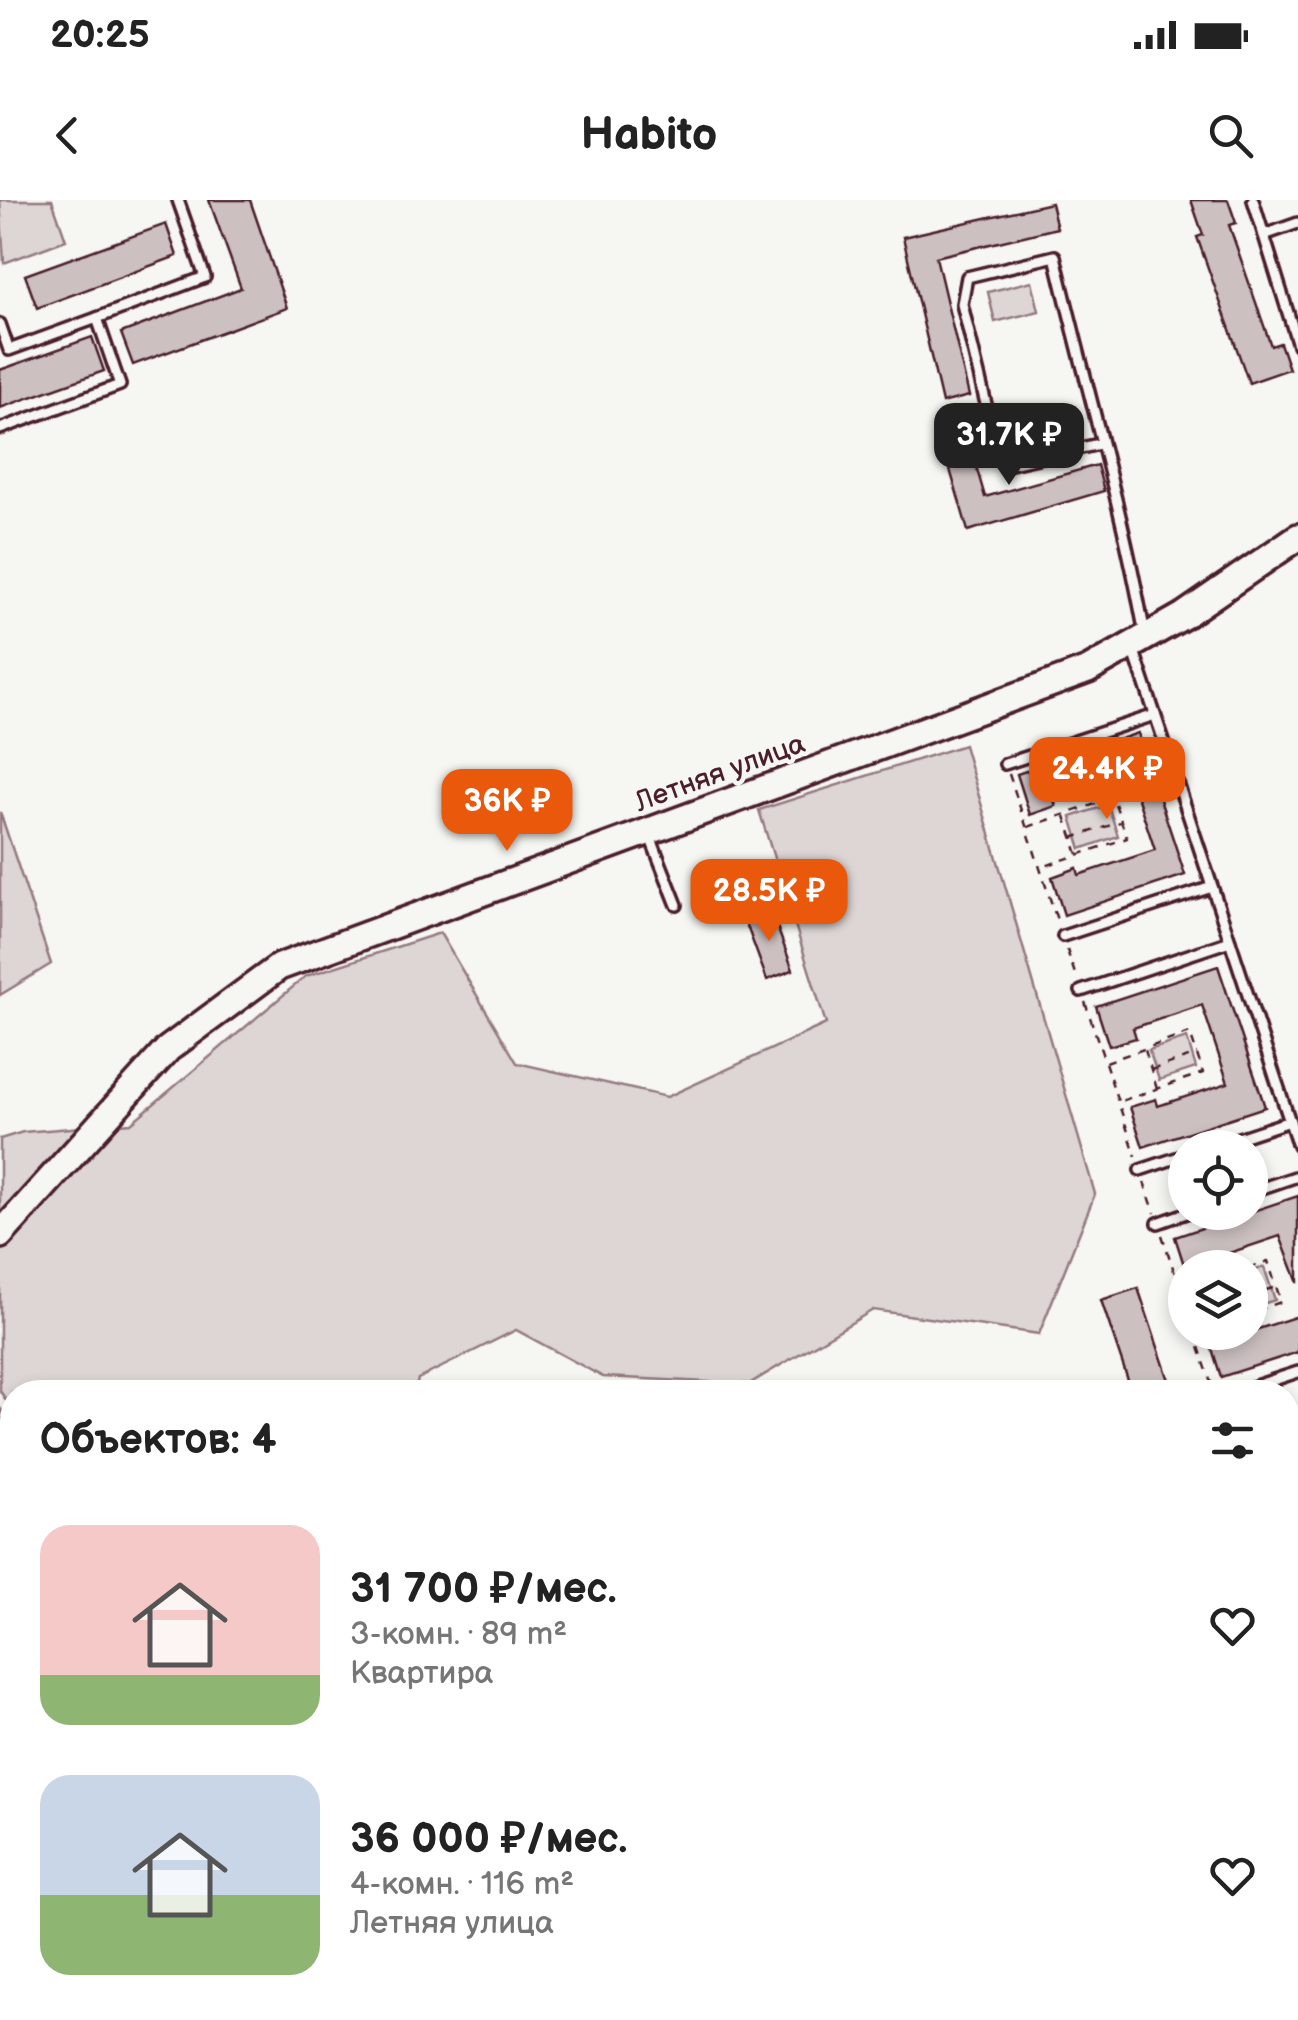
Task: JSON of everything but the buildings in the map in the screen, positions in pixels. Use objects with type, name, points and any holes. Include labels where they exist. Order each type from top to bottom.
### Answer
[{"type":"street","name":"Летняя улица","points":[[0,1235],[168,1049],[278,967],[1088,670],[1139,642],[1298,537]]},
{"type":"lane","points":[[0,324],[9,350],[206,277],[178,200]]},
{"type":"lane","points":[[1253,200],[1298,346]]},
{"type":"lane","points":[[1264,235],[1298,223]]},
{"type":"lane","points":[[1099,444],[1011,464],[998,454],[962,304],[967,277],[1055,256],[1099,444],[1125,523],[1139,642],[1155,715],[1298,1146]]},
{"type":"lane","points":[[0,429],[120,385],[97,318]]},
{"type":"lane","points":[[1006,764],[1155,715]]},
{"type":"lane","points":[[648,832],[677,905]]},
{"type":"lane","points":[[1063,936],[1212,887]]},
{"type":"lane","points":[[1081,991],[1230,941]]},
{"type":"lane","points":[[1261,1130],[1290,1120]]},
{"type":"lane","points":[[1140,1170],[1168,1161]]},
{"type":"lane","points":[[1268,1186],[1298,1176]]},
{"type":"lane","points":[[1158,1223],[1168,1219]]},
{"type":"lane","points":[[1274,1380],[1298,1372]]},
{"type":"path","points":[[1006,764],[1168,1250]]},
{"type":"path","points":[[1026,827],[1114,798],[1127,838],[1040,867]]},
{"type":"path","points":[[1065,814],[1078,854]]},
{"type":"path","points":[[1072,838],[1121,822]]},
{"type":"path","points":[[1104,1062],[1190,1034],[1204,1073],[1118,1102]]},
{"type":"path","points":[[1144,1049],[1158,1088]]},
{"type":"path","points":[[1151,1070],[1197,1054]]},
{"type":"path","points":[[1268,1261],[1281,1302],[1268,1307]]},
{"type":"path","points":[[1268,1290],[1276,1287]]},
{"type":"path","points":[[1200,1350],[1210,1380]]},
{"type":"shaded area","points":[[0,200],[52,200],[66,240],[4,263]]},
{"type":"shaded area","points":[[1032,281],[1039,311],[995,322],[988,292]]},
{"type":"shaded area","points":[[1045,410],[1050,434],[1016,442],[1010,418]]},
{"type":"shaded area","points":[[964,745],[1095,1194],[1039,1334],[873,1310],[756,1380],[603,1377],[516,1330],[418,1380],[0,1380],[0,1139],[23,1132],[131,1123],[306,976],[440,933],[517,1063],[667,1097],[826,1024],[759,810]]},
{"type":"shaded area","points":[[1108,805],[1118,836],[1081,849],[1071,817]]},
{"type":"shaded area","points":[[0,812],[51,964],[0,995]]},
{"type":"shaded area","points":[[1187,1038],[1196,1068],[1159,1080],[1149,1050]]},
{"type":"shaded area","points":[[1268,1279],[1275,1300],[1268,1302]]}]
